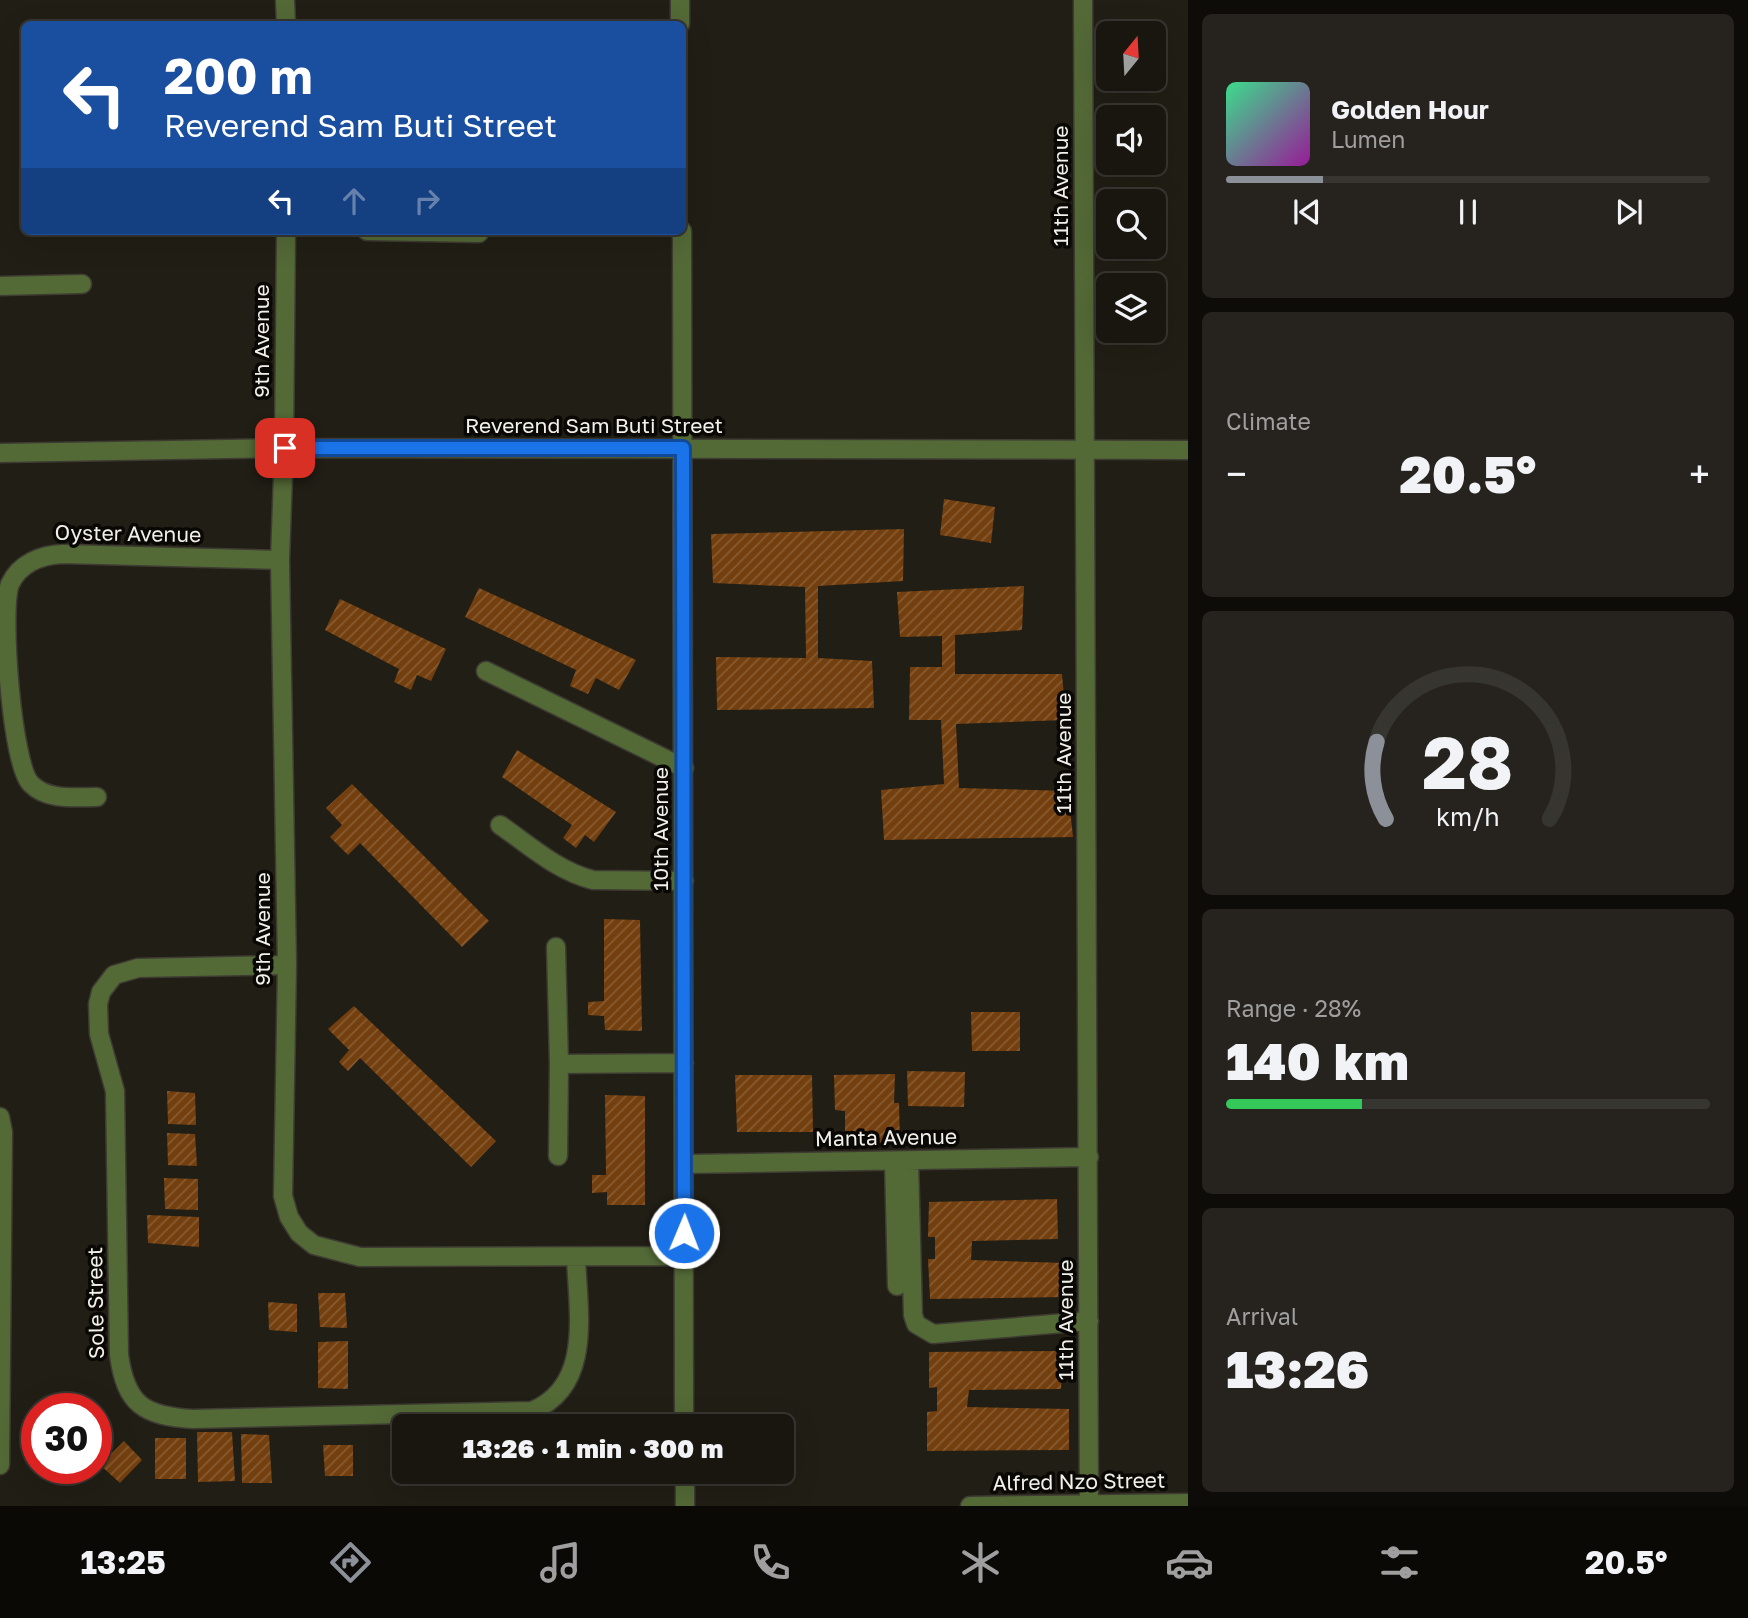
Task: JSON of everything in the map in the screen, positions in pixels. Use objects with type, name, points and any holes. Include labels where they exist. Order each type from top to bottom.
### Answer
[{"type":"street","points":[[285,0],[286,21]]},
{"type":"street","points":[[680,0],[680,21]]},
{"type":"street","name":"11th Avenue","points":[[1083,0],[1089,1506]]},
{"type":"street","name":"9th Avenue","points":[[286,235],[285,448],[280,560],[287,964],[282,1173],[289,1217],[299,1233],[314,1245],[360,1257],[684,1256]]},
{"type":"street","name":"10th Avenue","points":[[681,235],[684,1414]]},
{"type":"street","points":[[0,286],[82,284]]},
{"type":"street","name":"Reverend Sam Buti Street","points":[[0,453],[285,448],[1188,450]]},
{"type":"street","name":"Oyster Avenue","points":[[97,797],[56,796],[43,792],[23,774],[3,624],[10,584],[20,570],[48,554],[280,560]]},
{"type":"street","points":[[486,671],[684,768]]},
{"type":"street","points":[[500,825],[556,865],[578,876],[593,880],[684,881]]},
{"type":"street","points":[[556,947],[558,1156]]},
{"type":"street","name":"Sole Street","points":[[287,964],[138,968],[114,975],[101,992],[97,1011],[99,1034],[115,1091],[118,1355],[122,1376],[138,1404],[168,1417],[193,1419],[532,1411],[549,1404],[563,1390],[576,1360],[576,1258]]},
{"type":"street","points":[[559,1064],[684,1063]]},
{"type":"street","points":[[0,1117],[3,1146],[0,1465]]},
{"type":"street","name":"Manta Avenue","points":[[685,1164],[1089,1157]]},
{"type":"street","points":[[897,1286],[902,1161]]},
{"type":"street","points":[[902,1161],[913,1315],[923,1331],[933,1334],[973,1332],[1089,1321]]},
{"type":"street","points":[[685,1484],[685,1506]]},
{"type":"street","name":"Alfred Nzo Street","points":[[970,1506],[1188,1503]]},
{"type":"building","points":[[944,499],[995,507],[991,543],[940,535]]},
{"type":"building","points":[[904,529],[903,581],[818,586],[818,658],[872,661],[874,708],[717,710],[716,657],[806,658],[805,587],[713,583],[711,534]]},
{"type":"building","points":[[1024,586],[1022,630],[955,635],[955,674],[1062,674],[1066,720],[956,724],[959,788],[1068,791],[1073,837],[884,840],[881,790],[944,784],[941,720],[909,720],[910,667],[942,667],[942,636],[900,637],[897,592]]},
{"type":"building","points":[[479,588],[636,660],[619,690],[596,678],[588,694],[570,686],[576,670],[465,617]]},
{"type":"building","points":[[340,599],[446,649],[431,681],[417,675],[411,690],[394,682],[399,669],[325,630]]},
{"type":"building","points":[[517,750],[616,812],[594,842],[585,835],[576,848],[563,838],[572,825],[502,777]]},
{"type":"building","points":[[352,784],[489,921],[462,947],[360,843],[348,855],[330,837],[342,825],[326,808]]},
{"type":"building","points":[[604,919],[640,920],[642,1031],[605,1030],[604,1016],[588,1015],[588,1002],[604,1001]]},
{"type":"building","points":[[354,1006],[496,1141],[471,1167],[360,1058],[348,1071],[339,1062],[349,1050],[328,1029]]},
{"type":"building","points":[[971,1012],[1020,1012],[1020,1051],[972,1051]]},
{"type":"building","points":[[907,1071],[965,1072],[964,1107],[908,1106]]},
{"type":"building","points":[[895,1074],[894,1103],[899,1103],[900,1142],[845,1144],[845,1111],[835,1110],[834,1075]]},
{"type":"building","points":[[735,1075],[812,1075],[813,1132],[737,1132]]},
{"type":"building","points":[[167,1091],[195,1093],[196,1125],[168,1124]]},
{"type":"building","points":[[605,1095],[645,1096],[645,1205],[607,1205],[607,1192],[592,1193],[592,1175],[606,1175]]},
{"type":"building","points":[[167,1133],[195,1134],[197,1166],[168,1165]]},
{"type":"building","points":[[164,1178],[198,1179],[198,1210],[165,1209]]},
{"type":"building","points":[[1057,1199],[1058,1239],[972,1241],[971,1260],[1066,1263],[1065,1297],[930,1299],[928,1259],[935,1259],[935,1237],[928,1237],[929,1202]]},
{"type":"building","points":[[147,1215],[199,1217],[199,1247],[148,1243]]},
{"type":"building","points":[[318,1293],[345,1293],[347,1328],[320,1327]]},
{"type":"building","points":[[268,1302],[297,1304],[297,1332],[269,1330]]},
{"type":"building","points":[[348,1341],[348,1389],[318,1388],[318,1342]]},
{"type":"building","points":[[1063,1351],[1061,1389],[969,1390],[967,1407],[1069,1409],[1069,1450],[927,1451],[927,1412],[937,1411],[937,1387],[929,1388],[929,1352]]},
{"type":"building","points":[[197,1432],[232,1432],[235,1481],[198,1482]]},
{"type":"building","points":[[241,1434],[269,1435],[272,1483],[242,1483]]},
{"type":"building","points":[[155,1438],[186,1438],[186,1479],[155,1479]]},
{"type":"building","points":[[124,1441],[142,1460],[120,1483],[112,1476],[112,1453]]},
{"type":"building","points":[[323,1445],[353,1445],[353,1476],[325,1476]]},
{"type":"route","points":[[285,448],[683,448],[684,1233]]}]
